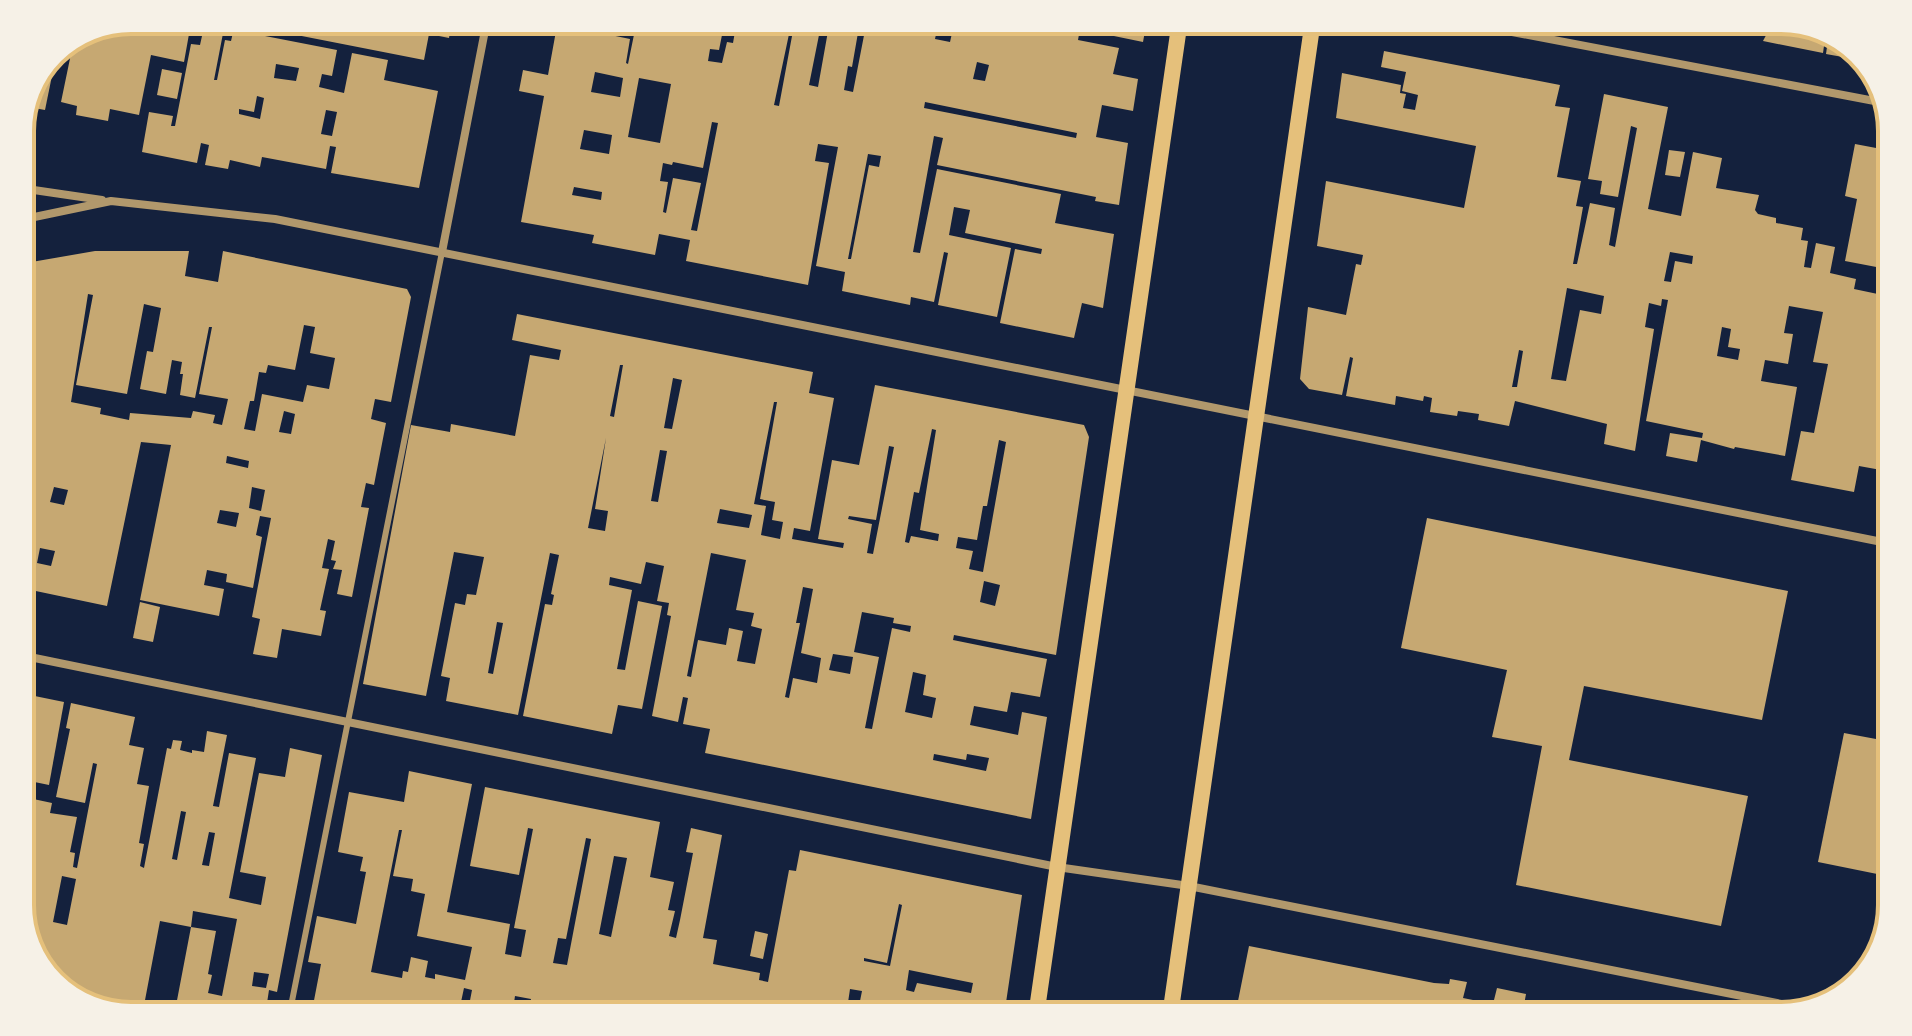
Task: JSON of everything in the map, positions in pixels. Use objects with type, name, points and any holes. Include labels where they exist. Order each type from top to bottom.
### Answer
[{"type":"main road","points":[[1038,1002],[1178,34]]},
{"type":"main road","points":[[1172,1002],[1311,34]]},
{"type":"street","points":[[442,252],[484,34]]},
{"type":"street","points":[[1523,34],[1873,101]]},
{"type":"street","points":[[34,190],[275,219],[1878,541]]},
{"type":"street","points":[[34,217],[111,201]]},
{"type":"street","points":[[34,658],[1057,867],[1189,886],[1772,1002]]},
{"type":"lane","points":[[292,1002],[442,252]]},
{"type":"building","points":[[189,34],[184,62],[151,55],[139,115],[110,109],[108,121],[76,115],[77,106],[61,102],[71,55],[82,47],[118,35]]},
{"type":"building","points":[[223,34],[214,80],[217,80],[225,40],[231,41],[233,34],[265,34],[337,50],[332,76],[322,74],[319,87],[344,93],[352,53],[388,60],[384,80],[438,91],[419,188],[331,173],[336,147],[330,146],[326,169],[262,157],[260,167],[230,160],[228,169],[205,165],[209,145],[201,143],[197,163],[142,152],[149,112],[173,116],[171,126],[175,126],[191,44],[200,45],[202,36],[197,35]],"holes":[[[276,64],[299,68],[296,81],[274,78]],[[257,96],[264,98],[260,119],[239,114],[239,109],[254,112]],[[326,110],[337,112],[332,136],[321,134]]]},
{"type":"building","points":[[291,34],[429,34],[424,60]]},
{"type":"building","points":[[429,34],[450,34],[449,38]]},
{"type":"building","points":[[555,34],[606,34],[630,39],[628,64],[634,34],[722,34],[719,50],[710,49],[708,61],[722,63],[727,42],[733,43],[735,34],[789,34],[774,105],[779,106],[792,34],[819,34],[809,85],[818,87],[827,34],[858,34],[844,90],[853,92],[864,34],[936,34],[935,39],[950,42],[952,34],[1079,34],[1078,40],[1119,48],[1113,74],[1138,79],[1133,111],[1102,105],[1096,137],[1128,143],[1119,205],[1095,201],[1096,197],[937,165],[943,138],[934,136],[913,252],[920,253],[937,169],[1061,194],[1055,223],[1114,234],[1103,308],[1082,303],[1074,338],[1000,323],[1015,249],[1041,254],[1042,249],[965,233],[970,210],[954,207],[949,235],[1011,248],[997,317],[938,305],[948,253],[944,252],[934,302],[911,297],[910,305],[842,291],[845,272],[816,266],[838,147],[818,144],[815,161],[829,163],[808,285],[686,261],[690,240],[659,234],[655,255],[592,243],[594,235],[521,222],[544,96],[519,91],[523,70],[548,75]],"holes":[[[977,62],[989,65],[985,81],[973,79]],[[595,72],[623,78],[620,97],[591,92]],[[639,78],[671,84],[660,143],[628,137]],[[925,102],[1077,133],[1076,138],[924,108]],[[712,122],[718,123],[697,231],[691,230],[701,183],[673,178],[666,213],[663,212],[668,182],[660,181],[663,163],[703,168]],[[584,130],[612,135],[609,154],[580,149]],[[868,154],[881,156],[879,167],[869,165],[851,259],[848,259]],[[574,187],[602,192],[601,200],[572,195]]]},
{"type":"building","points":[[1104,34],[1144,34],[1143,42]]},
{"type":"building","points":[[1767,34],[1781,34],[1824,44],[1823,53],[1763,41]]},
{"type":"building","points":[[1827,46],[1844,57],[1826,54]]},
{"type":"building","points":[[1384,51],[1560,85],[1555,106],[1570,108],[1557,177],[1581,181],[1576,206],[1583,207],[1573,264],[1577,264],[1590,203],[1615,208],[1609,245],[1615,247],[1637,128],[1631,126],[1618,197],[1600,194],[1602,181],[1588,179],[1604,94],[1668,107],[1648,209],[1681,216],[1693,152],[1722,158],[1716,188],[1759,195],[1755,210],[1758,214],[1776,218],[1776,223],[1803,228],[1801,240],[1808,241],[1804,267],[1811,268],[1816,243],[1835,247],[1830,273],[1856,279],[1854,289],[1878,294],[1878,469],[1859,466],[1854,492],[1791,480],[1801,431],[1814,433],[1828,364],[1813,362],[1823,312],[1789,306],[1784,333],[1793,334],[1788,364],[1765,360],[1761,381],[1797,387],[1785,456],[1734,449],[1701,440],[1697,462],[1666,456],[1670,433],[1702,438],[1703,433],[1646,421],[1668,300],[1662,299],[1661,306],[1649,303],[1645,327],[1654,329],[1635,451],[1604,444],[1607,424],[1515,401],[1509,426],[1478,420],[1479,414],[1458,411],[1457,416],[1430,412],[1432,398],[1424,396],[1423,401],[1396,396],[1395,405],[1346,396],[1353,358],[1350,357],[1342,395],[1309,389],[1300,379],[1308,307],[1346,315],[1356,264],[1361,265],[1363,255],[1317,246],[1326,181],[1464,208],[1476,146],[1336,118],[1342,73],[1401,85],[1400,93],[1406,94],[1403,108],[1415,110],[1418,95],[1402,91],[1406,72],[1381,67]],"holes":[[[1670,252],[1693,256],[1692,264],[1675,261],[1671,282],[1664,281]],[[1567,288],[1604,296],[1601,314],[1580,310],[1566,381],[1551,379]],[[1722,327],[1731,329],[1728,347],[1740,349],[1738,360],[1717,356]],[[1519,350],[1523,351],[1517,387],[1512,387]]]},
{"type":"building","points":[[162,69],[182,73],[177,99],[157,95]]},
{"type":"building","points":[[52,75],[45,110],[37,109],[37,106]]},
{"type":"building","points":[[1855,144],[1878,148],[1878,267],[1845,261],[1857,199],[1845,196]]},
{"type":"building","points":[[1669,150],[1685,152],[1680,177],[1665,175]]},
{"type":"building","points":[[95,251],[189,251],[185,276],[218,282],[223,251],[407,289],[411,297],[391,402],[375,399],[371,419],[386,423],[374,485],[366,483],[361,507],[369,508],[352,597],[337,594],[342,570],[333,569],[336,561],[331,560],[335,541],[328,539],[322,568],[329,569],[320,610],[326,611],[321,636],[282,629],[277,658],[253,654],[260,619],[252,617],[271,518],[260,516],[256,535],[262,537],[253,588],[226,582],[227,574],[207,570],[204,585],[224,589],[219,616],[140,600],[171,445],[141,442],[107,606],[34,591],[34,262]],"holes":[[[88,294],[93,295],[76,385],[127,394],[144,304],[161,308],[153,352],[147,351],[140,389],[166,394],[172,360],[182,362],[180,395],[195,398],[209,327],[212,327],[199,394],[228,399],[222,425],[213,423],[215,415],[193,411],[191,418],[130,413],[129,420],[100,414],[101,408],[71,402]],[[304,325],[315,327],[310,353],[335,358],[329,389],[307,385],[303,402],[262,394],[255,431],[244,429],[250,401],[254,401],[259,372],[266,373],[268,365],[295,370]],[[284,411],[295,414],[291,434],[279,432]],[[227,456],[249,461],[248,468],[226,463]],[[54,487],[68,490],[64,505],[50,502]],[[252,487],[265,490],[261,511],[249,508]],[[220,510],[239,513],[236,527],[217,523]],[[40,548],[55,551],[51,566],[37,563]]]},
{"type":"building","points":[[517,314],[813,372],[809,393],[834,398],[810,531],[794,528],[792,539],[843,548],[844,543],[818,539],[832,460],[859,465],[875,385],[1084,425],[1089,437],[1056,655],[954,635],[953,640],[1047,659],[1040,697],[1011,692],[1007,712],[974,706],[970,725],[1018,735],[1022,712],[1047,717],[1031,819],[705,753],[710,729],[683,724],[688,698],[683,697],[678,722],[652,716],[671,616],[667,615],[669,603],[657,601],[664,566],[646,562],[641,584],[610,577],[609,585],[632,590],[617,669],[625,670],[638,601],[662,606],[642,709],[618,705],[612,734],[523,716],[545,604],[552,605],[554,595],[551,594],[559,555],[550,553],[518,715],[446,701],[450,678],[441,676],[455,603],[465,605],[467,594],[476,595],[484,557],[454,552],[426,696],[363,684],[411,425],[450,432],[451,424],[515,436],[530,355],[559,360],[561,350],[512,340]],"holes":[[[620,365],[623,365],[614,417],[610,416]],[[673,378],[682,380],[672,429],[664,428]],[[774,402],[777,402],[760,499],[775,502],[772,520],[783,522],[780,539],[761,535],[766,506],[754,504]],[[932,429],[936,430],[920,530],[939,534],[938,541],[911,536],[909,543],[905,542],[914,492],[919,493]],[[606,438],[595,509],[608,511],[605,531],[588,528]],[[999,440],[1006,442],[983,572],[969,569],[973,551],[956,548],[958,537],[977,540],[983,506],[987,506]],[[889,446],[894,447],[873,554],[867,553],[872,524],[848,519],[849,516],[876,520]],[[660,450],[667,451],[658,502],[651,501]],[[720,509],[752,515],[749,528],[717,523]],[[711,553],[746,560],[736,610],[754,613],[751,626],[762,629],[755,664],[737,661],[743,631],[729,628],[726,645],[698,640],[691,677],[687,676]],[[984,581],[1000,585],[995,606],[980,602]],[[803,587],[813,589],[801,653],[821,658],[817,683],[793,678],[789,698],[785,697],[800,623],[796,623]],[[862,612],[894,618],[893,623],[911,626],[910,632],[892,628],[872,729],[865,728],[879,657],[854,652]],[[497,622],[503,623],[493,674],[488,673]],[[833,654],[853,657],[850,674],[829,670]],[[913,672],[926,675],[923,695],[936,698],[932,718],[905,712]],[[934,754],[966,760],[967,754],[989,758],[986,771],[933,760]]]},
{"type":"building","points":[[1427,518],[1788,591],[1762,720],[1584,686],[1569,760],[1748,796],[1721,926],[1516,885],[1542,746],[1492,737],[1507,670],[1401,648]]},
{"type":"building","points":[[140,602],[160,607],[153,642],[133,638]]},
{"type":"building","points":[[34,696],[64,702],[49,785],[34,782]]},
{"type":"building","points":[[71,703],[135,717],[129,745],[144,748],[137,784],[149,786],[139,843],[144,844],[140,866],[144,868],[167,748],[171,749],[173,740],[182,741],[180,750],[204,752],[207,731],[227,735],[213,806],[219,807],[229,753],[256,758],[229,898],[261,905],[266,877],[240,872],[259,773],[285,777],[290,748],[322,755],[277,992],[269,990],[267,1002],[177,1002],[191,927],[160,921],[145,1002],[106,999],[88,992],[67,978],[50,959],[39,936],[34,912],[34,799],[52,803],[50,813],[77,817],[70,852],[75,853],[73,867],[77,868],[97,764],[93,763],[85,803],[56,797],[70,729],[66,728]],"holes":[[[181,811],[186,812],[177,860],[172,859]],[[209,832],[215,833],[209,866],[202,865]],[[62,876],[76,879],[67,925],[53,922]],[[193,911],[237,919],[222,996],[208,993],[212,975],[208,974],[216,931],[191,927]],[[254,972],[269,974],[266,988],[252,986]]]},
{"type":"building","points":[[1844,733],[1878,739],[1878,874],[1818,862]]},
{"type":"building","points":[[409,771],[472,784],[447,912],[510,924],[505,954],[521,957],[526,930],[514,928],[533,829],[528,828],[519,875],[470,866],[485,787],[660,822],[650,877],[674,882],[668,910],[675,911],[669,936],[676,938],[693,853],[686,852],[691,828],[722,835],[703,938],[717,940],[713,964],[760,973],[759,980],[768,982],[789,870],[796,871],[800,850],[1022,895],[1006,1002],[860,1002],[862,991],[850,989],[848,1002],[530,1002],[531,999],[515,996],[514,1002],[470,1002],[472,990],[464,988],[461,1002],[314,1002],[321,964],[308,962],[317,916],[356,924],[366,872],[360,871],[363,857],[338,852],[349,792],[404,802]],"holes":[[[399,830],[402,830],[393,876],[413,879],[411,891],[425,894],[417,936],[472,947],[465,980],[435,974],[435,979],[425,977],[428,961],[411,957],[408,972],[403,971],[402,978],[371,972]],[[586,838],[591,839],[567,965],[553,963],[558,938],[566,939]],[[614,856],[627,858],[611,937],[599,934]],[[899,904],[902,905],[890,966],[864,961],[864,958],[887,963]],[[909,970],[973,983],[971,993],[917,983],[914,992],[906,990]]]},
{"type":"building","points":[[755,931],[768,934],[763,959],[750,956]]},
{"type":"building","points":[[1249,946],[1434,983],[1449,984],[1450,979],[1467,982],[1463,998],[1483,1002],[1238,1002]]},
{"type":"building","points":[[1497,988],[1526,994],[1525,1002],[1494,1002]]}]
